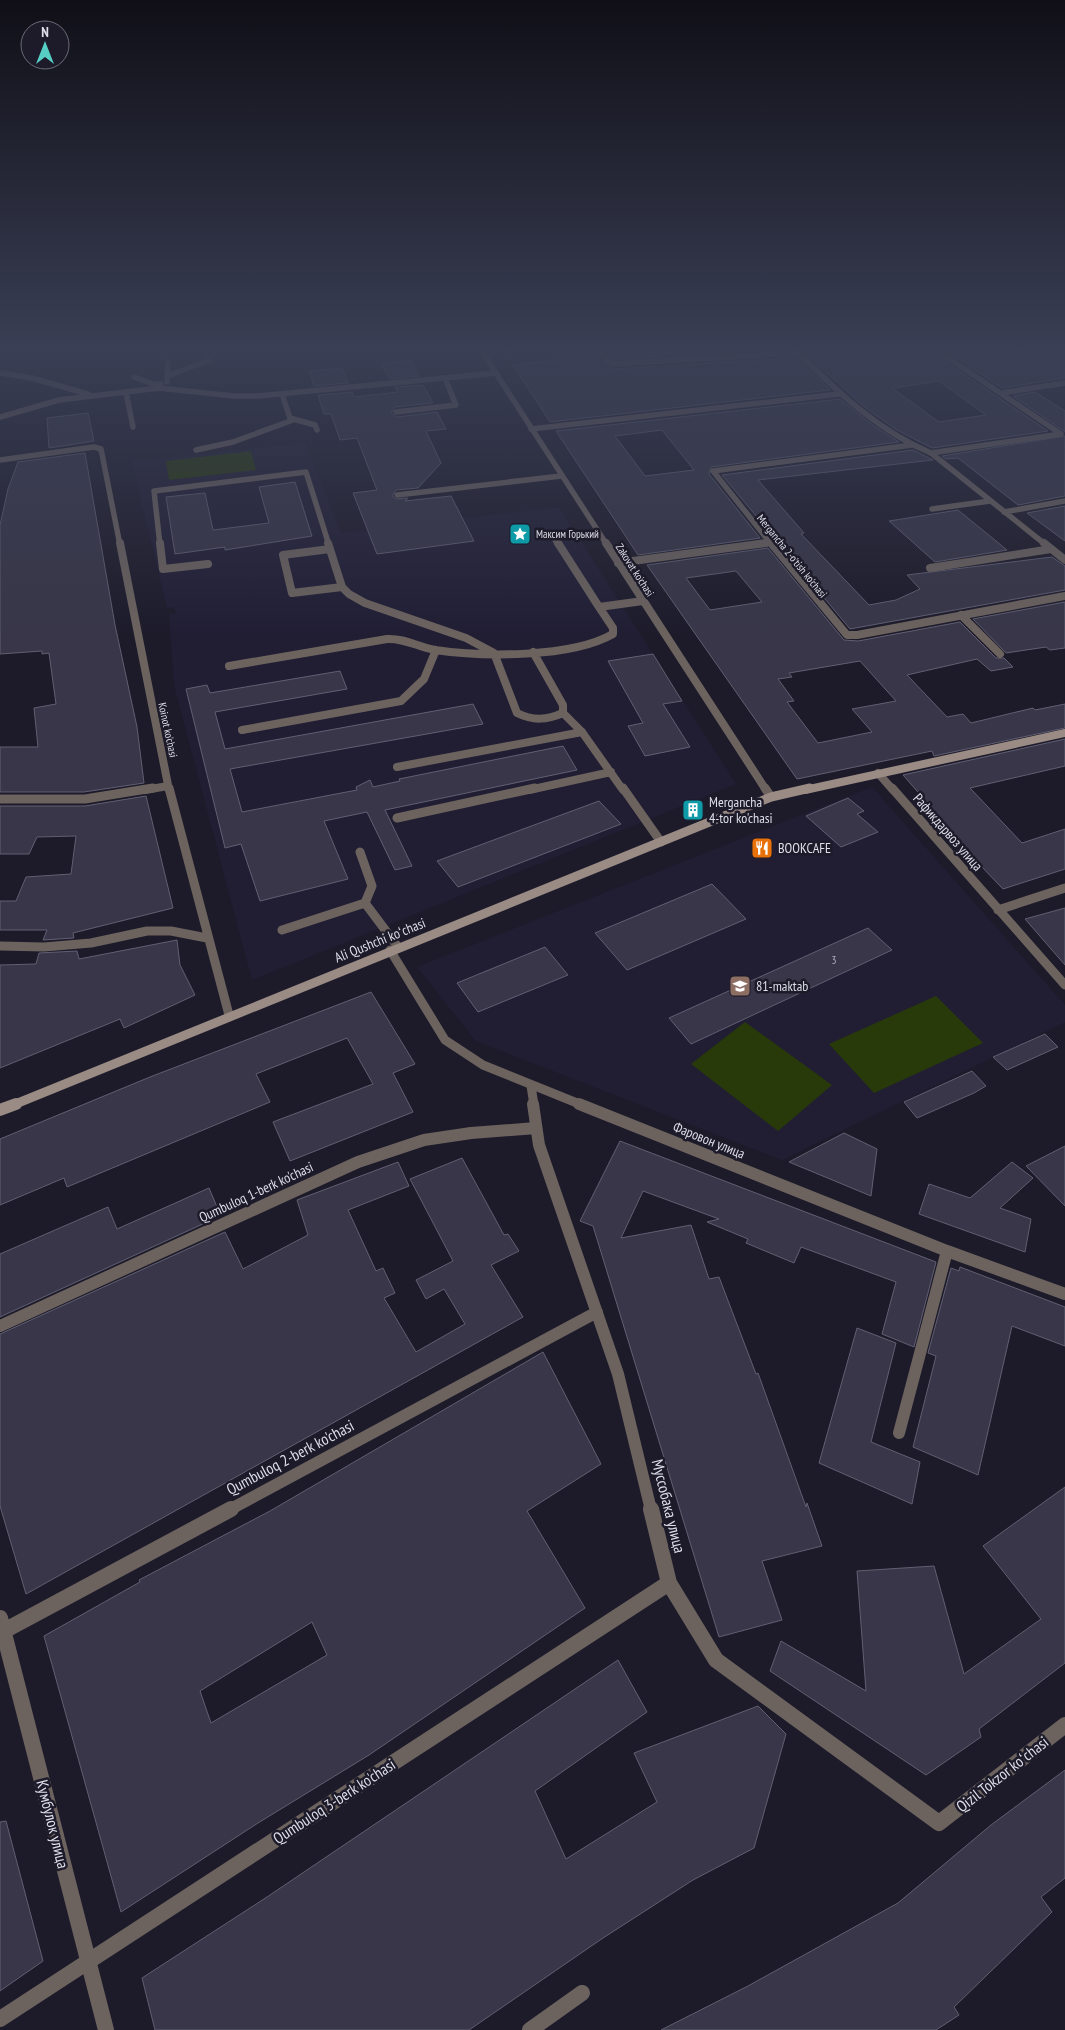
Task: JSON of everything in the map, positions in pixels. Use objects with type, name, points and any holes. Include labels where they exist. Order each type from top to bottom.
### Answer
[{"type":"main road","points":[[771,797],[1065,733]]},
{"type":"main road","name":"Ali Qushchi koʻchasi","points":[[0,1110],[229,1015],[771,797]]},
{"type":"street","name":"Koinot ko'chasi","points":[[2,460],[94,448]]},
{"type":"street","name":"Koinot ko'chasi","points":[[99,448],[168,786],[206,938],[229,1015]]},
{"type":"street","points":[[196,450],[216,448]]},
{"type":"street","name":"Zakovat ko'chasi","points":[[543,448],[771,797]]},
{"type":"street","name":"Mergancha 2-o'tish ko'chasi","points":[[891,448],[713,471],[768,543],[838,628],[847,635],[857,636],[1065,596]]},
{"type":"street","points":[[918,448],[931,454],[1065,560]]},
{"type":"street","points":[[931,454],[972,448]]},
{"type":"street","points":[[0,469],[2,460]]},
{"type":"street","points":[[208,564],[163,569],[154,490],[306,472],[342,587],[349,594],[365,603],[466,638],[494,653],[517,713],[526,718],[537,720],[553,718],[563,713]]},
{"type":"street","points":[[397,495],[561,476]]},
{"type":"street","points":[[932,509],[990,501]]},
{"type":"street","points":[[1004,512],[1065,501]]},
{"type":"street","points":[[229,666],[387,638],[407,639],[436,650],[494,653],[534,652],[582,646],[608,640],[614,634],[613,628],[551,533]]},
{"type":"street","points":[[618,562],[768,543]]},
{"type":"street","points":[[330,549],[283,552],[292,593],[342,587]]},
{"type":"street","points":[[930,568],[1051,549]]},
{"type":"street","points":[[599,607],[643,600]]},
{"type":"street","points":[[961,615],[1000,654]]},
{"type":"street","points":[[242,730],[401,701],[421,684],[433,664],[436,650]]},
{"type":"street","points":[[534,652],[563,705],[563,713],[582,732],[660,842]]},
{"type":"street","points":[[397,767],[582,732]]},
{"type":"street","points":[[397,818],[611,772]]},
{"type":"street","name":"Рафикдарвоз улица","points":[[878,773],[1065,985]]},
{"type":"street","points":[[0,800],[85,799],[168,786]]},
{"type":"street","points":[[282,930],[365,902],[372,886],[360,852]]},
{"type":"street","points":[[998,910],[1065,888]]},
{"type":"street","name":"Фаровон улица","points":[[365,902],[394,949],[445,1040],[482,1065],[947,1251],[1065,1294]]},
{"type":"street","points":[[0,946],[44,947],[91,943],[147,931],[171,931],[206,938]]},
{"type":"street","name":"Муссобака улица","points":[[531,1086],[536,1128],[554,1196],[618,1374],[670,1583],[716,1660],[939,1823]]},
{"type":"street","name":"Qumbuloq 1-berk ko'chasi","points":[[0,1326],[358,1162],[424,1140],[471,1133],[536,1128]]},
{"type":"street","points":[[900,1433],[947,1251]]},
{"type":"street","name":"Qumbuloq 2-berk ko'chasi","points":[[1,1627],[597,1312]]},
{"type":"street","name":"Qumbuloq 3-berk ko'chasi","points":[[0,2019],[670,1583]]},
{"type":"street","name":"Кумбулок улица","points":[[1,1627],[106,2030]]},
{"type":"street","name":"Qizil Tokzor koʻchasi","points":[[939,1823],[1065,1725]]},
{"type":"street","points":[[530,2030],[582,1993]]},
{"type":"shaded area","points":[[260,448],[307,448],[341,533],[559,507],[736,784],[252,980],[174,685],[169,615],[176,613],[174,607],[167,608],[132,461]]},
{"type":"shaded area","name":"81-maktab","points":[[872,787],[1065,1005],[1065,1022],[782,1160],[476,1041],[417,967]]},
{"type":"green space","points":[[251,451],[256,470],[169,480],[166,461]]},
{"type":"green space","points":[[936,996],[983,1043],[874,1093],[829,1044]]},
{"type":"green space","points":[[745,1022],[832,1085],[778,1131],[691,1064]]},
{"type":"building","points":[[361,448],[434,448],[441,463],[418,488],[396,490],[392,496],[396,499],[408,498],[405,501],[451,496],[474,541],[377,554],[353,493],[377,490]]},
{"type":"building","points":[[567,448],[624,448],[645,476],[694,470],[676,448],[856,448],[711,467],[709,474],[760,538],[638,555]]},
{"type":"building","points":[[993,448],[1065,448],[1065,496],[1018,505],[958,458],[946,459],[942,456]]},
{"type":"building","points":[[913,450],[933,460],[758,480],[804,533],[801,534],[869,605],[896,600],[920,589],[907,575],[1052,557],[1065,566],[1065,590],[850,629],[722,475]]},
{"type":"building","points":[[85,453],[115,625],[137,727],[144,783],[84,792],[0,792],[0,747],[38,747],[34,708],[56,704],[49,653],[42,654],[42,651],[0,654],[0,525],[8,489],[18,462]]},
{"type":"building","points":[[295,482],[312,536],[225,550],[225,547],[175,554],[166,497],[205,493],[213,530],[269,523],[259,487]]},
{"type":"building","points":[[1065,506],[1065,541],[1027,513]]},
{"type":"building","points":[[958,510],[1007,550],[935,562],[889,521]]},
{"type":"building","points":[[768,548],[844,640],[858,641],[960,622],[996,658],[1004,658],[1013,667],[991,671],[977,659],[907,675],[947,717],[963,714],[971,723],[1033,708],[1035,710],[1065,704],[1065,728],[934,756],[932,751],[797,779],[647,565]],"holes":[[[736,571],[762,602],[710,610],[686,578]],[[860,661],[896,701],[852,709],[872,732],[818,743],[787,702],[794,701],[778,679],[792,677],[789,673]]]},
{"type":"building","points":[[1065,602],[1065,648],[1050,650],[1046,647],[1006,653],[973,619]]},
{"type":"building","points":[[653,654],[682,701],[663,704],[690,747],[645,756],[628,726],[643,723],[608,661]]},
{"type":"building","points":[[340,671],[347,689],[215,712],[225,749],[473,704],[483,724],[230,769],[242,812],[357,790],[356,787],[370,780],[373,787],[400,781],[399,779],[563,746],[577,770],[385,810],[412,866],[395,870],[367,812],[324,821],[348,879],[260,901],[241,844],[225,848],[186,689],[207,685],[210,693]]},
{"type":"building","points":[[1065,739],[1065,766],[970,788],[1022,843],[1065,829],[1065,869],[1003,889],[957,841],[960,840],[903,775]]},
{"type":"building","points":[[146,796],[173,908],[73,933],[74,938],[43,940],[47,930],[0,930],[0,901],[16,901],[26,877],[71,874],[76,836],[37,837],[29,854],[0,854],[0,806],[85,806]]},
{"type":"building","points":[[848,798],[864,811],[857,814],[878,832],[841,847],[806,816]]},
{"type":"building","points":[[599,801],[621,824],[458,887],[437,861]]},
{"type":"building","points":[[712,884],[746,919],[627,970],[595,933]]},
{"type":"building","points":[[1065,908],[1065,965],[1025,919]]},
{"type":"building","points":[[868,928],[892,950],[691,1044],[669,1018]]},
{"type":"building","points":[[177,940],[180,965],[195,995],[124,1028],[120,1019],[0,1068],[0,965],[36,964],[39,953],[77,951],[79,959]]},
{"type":"building","points":[[545,947],[568,975],[478,1012],[457,983]]},
{"type":"building","points":[[371,992],[415,1064],[393,1073],[413,1112],[290,1161],[273,1122],[373,1084],[347,1038],[256,1074],[270,1102],[67,1187],[64,1178],[0,1205],[0,1139],[150,1077]]},
{"type":"building","points":[[1045,1034],[1058,1047],[1007,1070],[993,1057]]},
{"type":"building","points":[[972,1071],[986,1086],[974,1093],[917,1118],[904,1102]]},
{"type":"building","points":[[844,1133],[877,1149],[871,1196],[789,1162]]},
{"type":"building","points":[[620,1141],[936,1262],[914,1347],[882,1334],[896,1282],[801,1247],[794,1263],[746,1243],[748,1239],[707,1222],[719,1219],[643,1191],[621,1238],[691,1225],[709,1279],[719,1277],[756,1374],[758,1373],[822,1546],[762,1561],[782,1620],[719,1637],[593,1226],[580,1221]]},
{"type":"building","points":[[1065,1146],[1065,1206],[1026,1166]]},
{"type":"building","points":[[462,1158],[504,1235],[508,1234],[519,1251],[491,1265],[523,1317],[26,1594],[0,1506],[0,1334],[225,1232],[243,1269],[308,1235],[297,1200],[398,1162],[409,1186],[348,1210],[376,1271],[383,1268],[395,1293],[384,1298],[416,1352],[465,1324],[444,1289],[426,1299],[416,1280],[453,1261],[410,1179]]},
{"type":"building","points":[[1012,1162],[1033,1178],[1000,1208],[1031,1219],[1025,1252],[919,1214],[929,1184],[970,1198]]},
{"type":"building","points":[[209,1188],[220,1214],[217,1215],[218,1217],[0,1317],[0,1254],[108,1207],[117,1229]]},
{"type":"building","points":[[960,1267],[1065,1307],[1065,1346],[1012,1326],[978,1475],[913,1447],[936,1356],[928,1353],[951,1268],[959,1271]]},
{"type":"building","points":[[857,1328],[896,1343],[871,1442],[920,1462],[912,1504],[819,1463]]},
{"type":"building","points":[[543,1352],[601,1464],[527,1511],[585,1608],[369,1755],[258,1823],[121,1912],[44,1636],[140,1582],[139,1580],[270,1511]],"holes":[[[312,1622],[327,1655],[211,1723],[200,1691]]]},
{"type":"building","points":[[1065,1487],[1065,1663],[979,1729],[981,1737],[926,1775],[770,1671],[781,1641],[866,1691],[857,1571],[934,1566],[964,1674],[1041,1619],[983,1546]]},
{"type":"building","points":[[618,1660],[647,1712],[535,1791],[566,1859],[657,1802],[634,1753],[758,1706],[786,1734],[754,1848],[693,1880],[603,1938],[469,2030],[155,2030],[142,1978],[267,1897]]},
{"type":"building","points":[[1065,1770],[1065,1878],[1041,1897],[1052,1912],[954,2007],[959,2015],[936,2030],[661,2030],[748,1986],[898,1903],[991,1825]]},
{"type":"building","points":[[6,1821],[43,1961],[0,1991],[0,1822]]},
{"type":"place","name":"Максим Горький","points":[[520,534]]},
{"type":"place","name":"Mergancha 4-tor ko'chasi","points":[[693,810]]},
{"type":"place","name":"BOOKCAFE","points":[[762,848]]},
{"type":"place","name":"81-maktab","points":[[740,986]]}]
